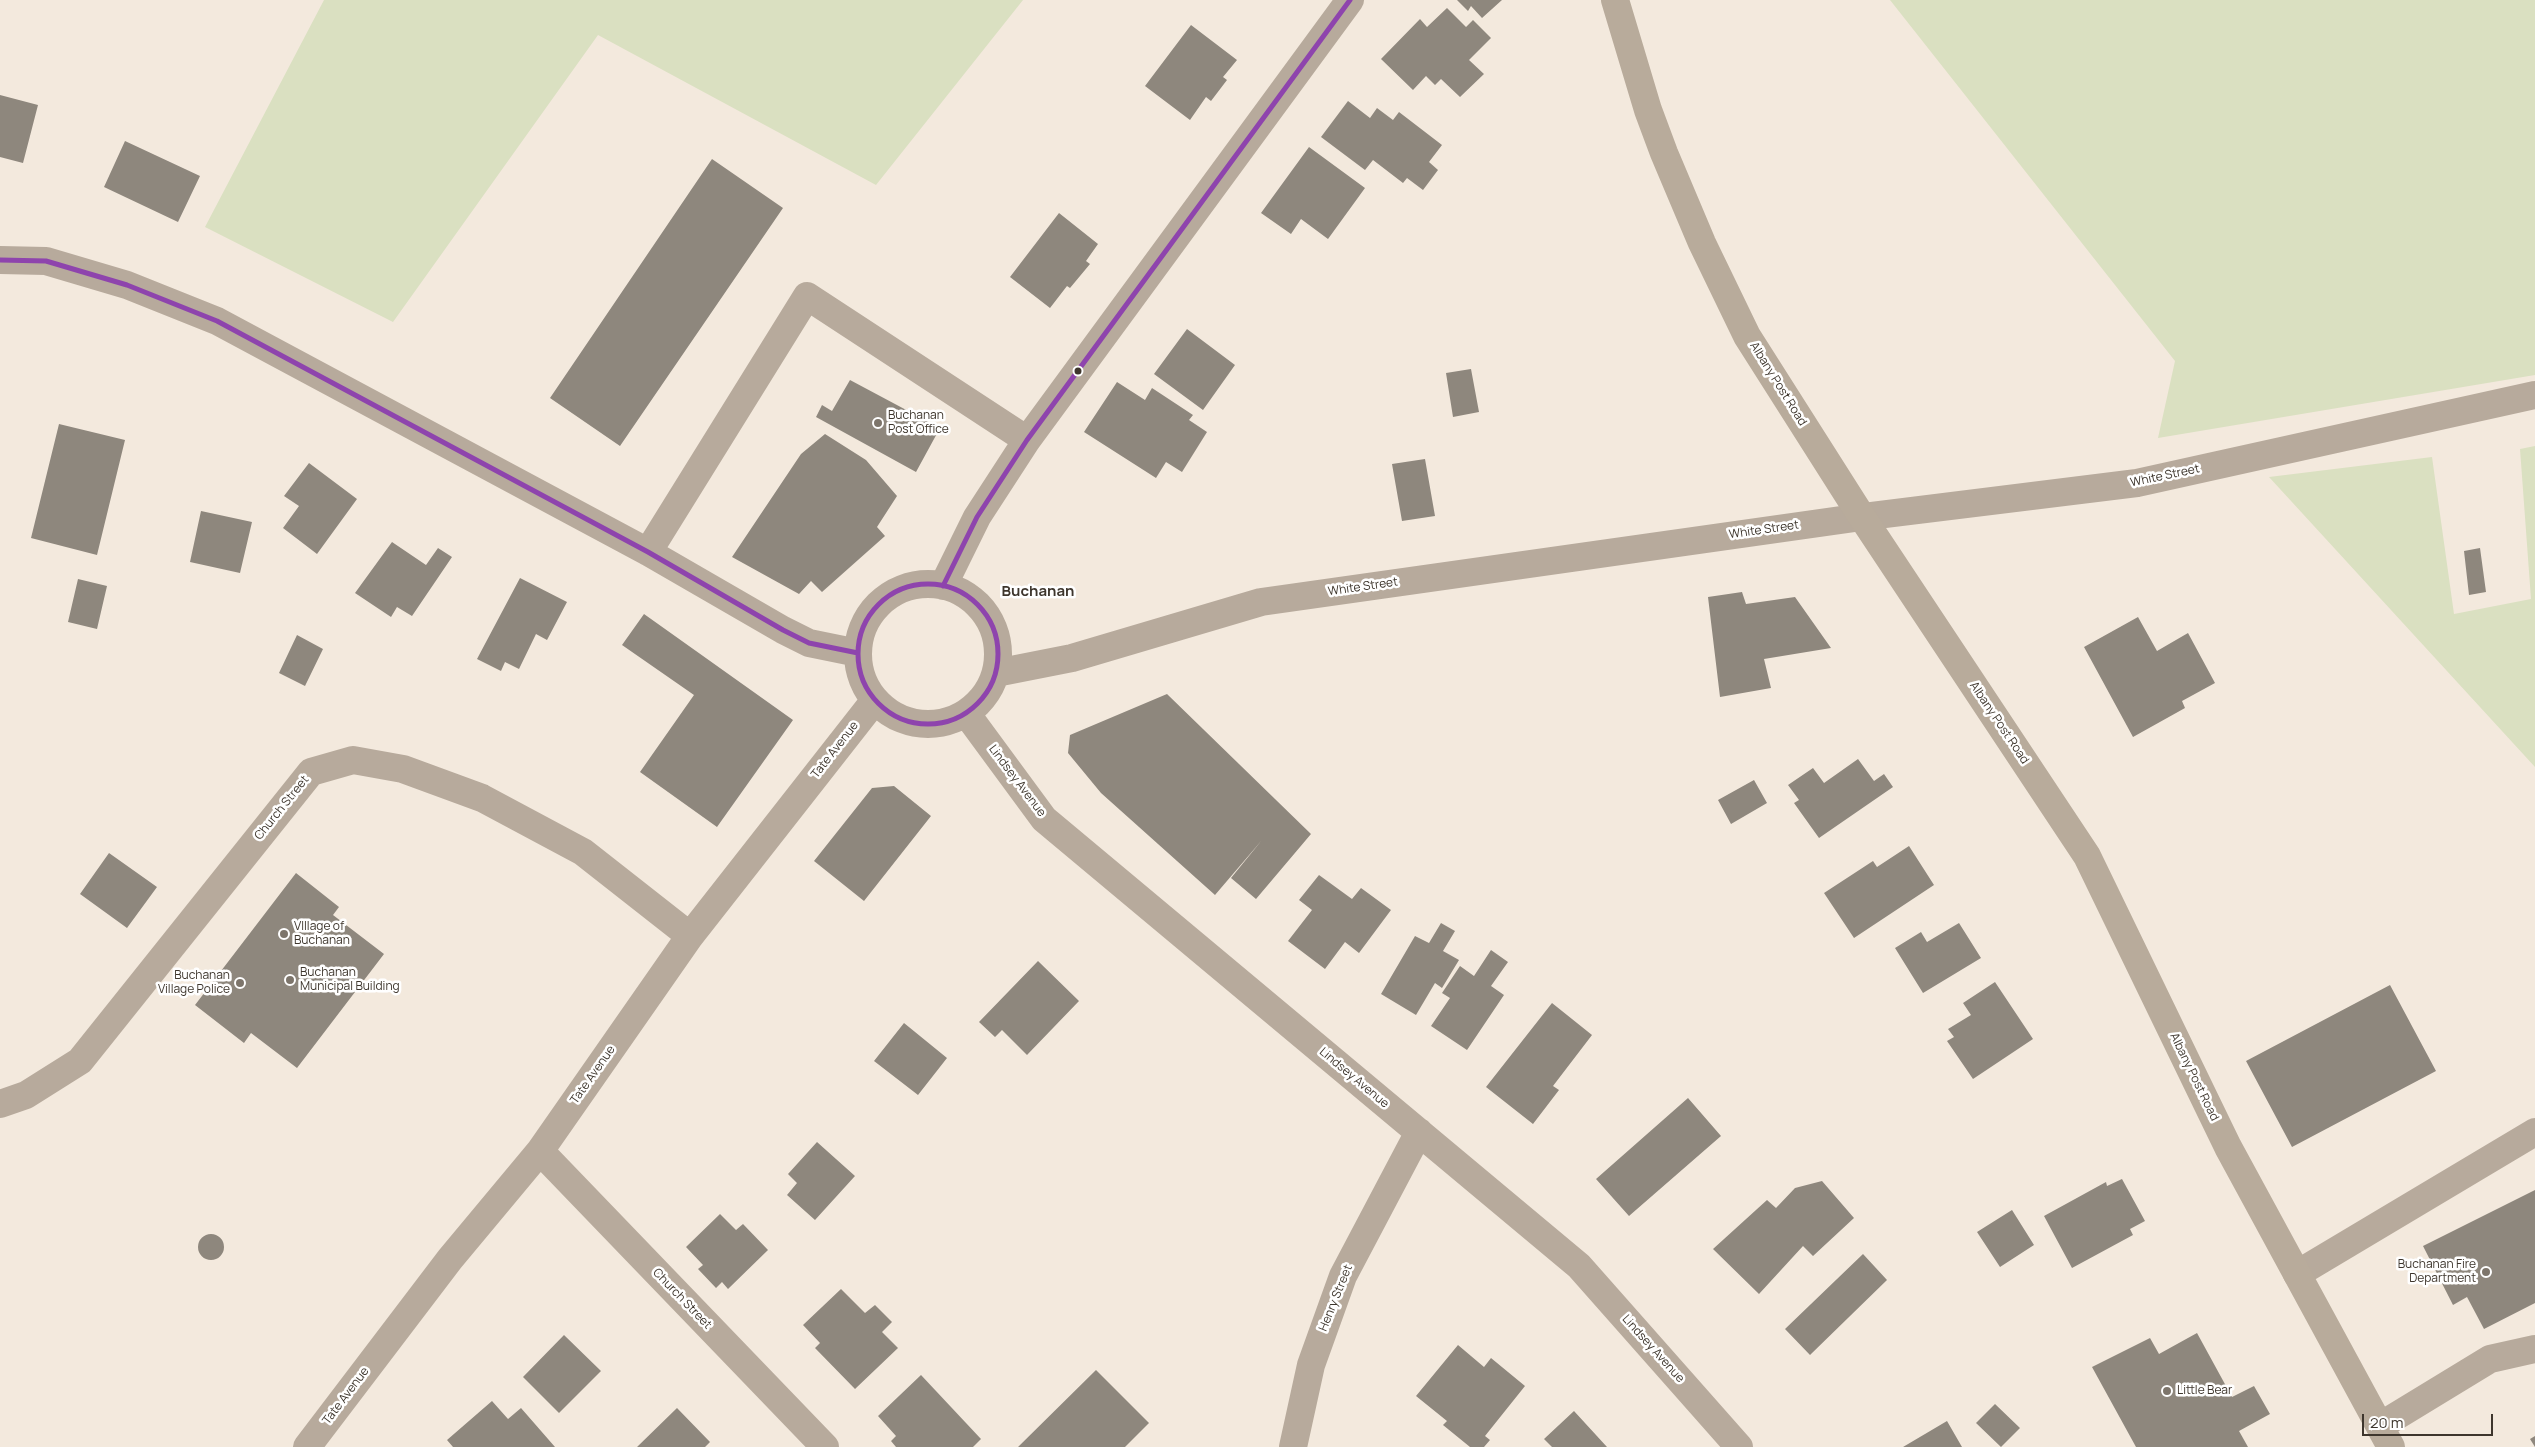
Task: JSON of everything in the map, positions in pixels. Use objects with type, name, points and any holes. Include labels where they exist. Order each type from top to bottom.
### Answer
[{"type":"main road","name":"Albany Post Road","points":[[1615,0],[1661,144],[1683,200],[1747,336],[1862,517],[2087,856],[2228,1147],[2385,1437]]},
{"type":"street","points":[[943,586],[977,517],[1027,440],[1350,0]]},
{"type":"street","points":[[0,260],[55,264],[127,285],[217,321],[648,552],[783,630],[809,643],[858,653]]},
{"type":"street","points":[[648,552],[807,296],[1027,440]]},
{"type":"street","name":"White Street","points":[[996,673],[1072,658],[1261,602],[1862,517],[2137,483],[2535,395]]},
{"type":"street","points":[[912,586],[943,586],[969,597],[988,617],[997,643],[996,673],[985,695],[966,713],[937,724],[916,723],[897,717],[875,700],[863,680],[858,653],[865,624],[883,600],[912,586]]},
{"type":"street","name":"Tate Avenue","points":[[307,1447],[450,1260],[540,1151],[690,936],[875,700]]},
{"type":"street","name":"Lindsey Avenue","points":[[966,713],[1044,819],[1579,1266],[1740,1447]]},
{"type":"street","name":"Church Street","points":[[0,1104],[26,1095],[80,1061],[311,772],[353,760],[403,769],[482,798],[583,852],[690,936]]},
{"type":"street","name":"Henry Street","points":[[1293,1447],[1311,1365],[1343,1276],[1419,1132]]},
{"type":"street","points":[[2297,1274],[2535,1132]]},
{"type":"street","name":"Church Street","points":[[540,1151],[825,1447]]},
{"type":"street","points":[[2385,1437],[2490,1359],[2535,1349]]},
{"type":"green space","points":[[324,0],[1023,0],[876,185],[598,35],[393,322],[205,227]]},
{"type":"green space","points":[[1890,0],[2535,0],[2535,375],[2158,438],[2175,361]]},
{"type":"green space","points":[[2535,446],[2535,767],[2269,477],[2432,457],[2454,614],[2531,599],[2520,449]]},
{"type":"building","points":[[1457,0],[1502,0],[1482,18],[1471,6],[1468,11]]},
{"type":"building","points":[[1447,8],[1466,27],[1473,20],[1491,38],[1469,60],[1484,74],[1460,97],[1441,79],[1435,85],[1426,76],[1413,90],[1381,59],[1420,19],[1427,27]]},
{"type":"building","points":[[1191,25],[1237,60],[1223,77],[1227,80],[1211,101],[1206,97],[1190,120],[1145,86]]},
{"type":"building","points":[[0,95],[38,105],[23,163],[0,157]]},
{"type":"building","points":[[1348,101],[1370,118],[1377,108],[1393,120],[1399,112],[1442,145],[1429,162],[1438,170],[1423,190],[1407,178],[1403,183],[1373,160],[1365,170],[1321,137]]},
{"type":"building","points":[[125,141],[200,176],[178,222],[104,187]]},
{"type":"building","points":[[1309,147],[1365,188],[1328,239],[1301,219],[1291,234],[1261,213]]},
{"type":"building","points":[[712,159],[783,208],[620,446],[550,398]]},
{"type":"building","points":[[1059,213],[1098,244],[1086,261],[1090,264],[1070,288],[1067,286],[1050,308],[1010,277]]},
{"type":"building","points":[[1187,329],[1235,365],[1203,410],[1154,374]]},
{"type":"building","points":[[1471,369],[1479,412],[1453,417],[1446,373]]},
{"type":"building","name":"Buchanan Post Office","points":[[850,380],[940,428],[916,472],[816,417],[822,405],[832,411]]},
{"type":"building","points":[[1117,382],[1145,400],[1152,388],[1193,415],[1189,420],[1207,432],[1182,472],[1166,462],[1156,478],[1084,432]]},
{"type":"building","points":[[59,424],[125,440],[97,555],[31,538]]},
{"type":"building","points":[[825,434],[866,460],[897,496],[877,527],[885,536],[822,592],[811,581],[799,594],[732,557],[801,454]]},
{"type":"building","points":[[1425,459],[1435,516],[1402,521],[1392,464]]},
{"type":"building","points":[[309,463],[357,499],[317,554],[283,528],[299,506],[284,496]]},
{"type":"building","points":[[201,511],[252,522],[240,573],[190,562]]},
{"type":"building","points":[[392,542],[426,565],[438,548],[452,557],[412,616],[397,607],[391,617],[355,593]]},
{"type":"building","points":[[2480,548],[2486,592],[2469,595],[2464,551]]},
{"type":"building","points":[[520,578],[567,602],[547,640],[536,634],[519,669],[505,662],[501,671],[477,659]]},
{"type":"building","points":[[78,579],[107,586],[97,629],[68,622]]},
{"type":"building","points":[[1742,592],[1746,604],[1795,597],[1831,648],[1764,659],[1771,688],[1720,697],[1708,597]]},
{"type":"building","points":[[644,614],[793,720],[717,827],[640,772],[694,695],[622,645]]},
{"type":"building","points":[[2138,617],[2157,651],[2188,633],[2215,683],[2182,701],[2185,708],[2133,737],[2084,647]]},
{"type":"building","points":[[297,635],[323,649],[305,686],[279,673]]},
{"type":"building","points":[[1167,694],[1311,834],[1256,899],[1231,878],[1262,840],[1215,895],[1101,793],[1068,753],[1070,735]]},
{"type":"building","points":[[1858,759],[1874,781],[1884,774],[1893,787],[1819,838],[1794,803],[1799,800],[1788,785],[1813,768],[1824,783]]},
{"type":"building","points":[[1754,780],[1767,803],[1731,824],[1718,800]]},
{"type":"building","points":[[894,786],[931,816],[864,901],[814,861],[872,788]]},
{"type":"building","points":[[1909,846],[1934,885],[1854,938],[1824,893],[1873,861],[1877,867]]},
{"type":"building","points":[[109,853],[157,887],[127,928],[80,894]]},
{"type":"building","name":"Buchanan Municipal Building","points":[[296,873],[339,907],[333,915],[384,954],[297,1068],[251,1033],[244,1043],[195,1005]]},
{"type":"building","points":[[1319,875],[1352,899],[1361,888],[1391,910],[1359,953],[1345,942],[1325,969],[1288,941],[1312,910],[1299,900]]},
{"type":"building","points":[[1441,923],[1455,931],[1443,951],[1459,960],[1442,988],[1435,983],[1416,1015],[1381,994],[1415,936],[1429,943]]},
{"type":"building","points":[[1959,923],[1981,958],[1923,993],[1895,948],[1921,932],[1927,942]]},
{"type":"building","points":[[1491,950],[1508,962],[1491,986],[1504,995],[1467,1050],[1431,1026],[1450,998],[1442,993],[1460,966],[1474,976]]},
{"type":"building","points":[[1038,961],[1079,1001],[1027,1055],[1002,1030],[995,1037],[979,1022]]},
{"type":"building","points":[[1995,982],[2033,1039],[1973,1079],[1947,1041],[1954,1037],[1948,1029],[1971,1015],[1963,1003]]},
{"type":"building","points":[[2390,985],[2436,1071],[2292,1147],[2246,1061]]},
{"type":"building","points":[[1552,1003],[1592,1035],[1553,1086],[1559,1090],[1533,1124],[1486,1087]]},
{"type":"building","points":[[904,1023],[947,1058],[918,1095],[874,1061]]},
{"type":"building","points":[[1688,1098],[1721,1136],[1629,1216],[1596,1179]]},
{"type":"building","points":[[817,1142],[855,1176],[815,1220],[787,1195],[797,1183],[788,1174]]},
{"type":"building","points":[[2122,1179],[2145,1221],[2130,1229],[2133,1235],[2072,1268],[2044,1216],[2106,1182],[2107,1186]]},
{"type":"building","points":[[1822,1181],[1854,1218],[1813,1256],[1803,1246],[1759,1294],[1713,1249],[1767,1200],[1776,1208],[1795,1188]]},
{"type":"building","name":"Buchanan Fire Department","points":[[2535,1190],[2535,1303],[2484,1329],[2467,1297],[2453,1305],[2423,1246]]},
{"type":"building","points":[[2012,1210],[2034,1245],[2000,1267],[1977,1232]]},
{"type":"building","points":[[720,1214],[736,1230],[743,1224],[768,1250],[728,1289],[722,1282],[716,1288],[698,1269],[703,1265],[686,1247]]},
{"type":"building","points":[[211,1234],[220,1238],[224,1247],[220,1256],[211,1260],[202,1256],[198,1247],[202,1238]]},
{"type":"building","points":[[1863,1254],[1887,1280],[1810,1355],[1785,1329]]},
{"type":"building","points":[[841,1289],[865,1313],[875,1305],[892,1322],[882,1332],[898,1348],[855,1389],[815,1348],[820,1343],[803,1325]]},
{"type":"building","name":"Little Bear","points":[[2197,1333],[2232,1397],[2254,1386],[2270,1414],[2239,1431],[2248,1447],[2136,1447],[2092,1367],[2150,1338],[2159,1354]]},
{"type":"building","points":[[564,1335],[601,1371],[559,1413],[523,1377]]},
{"type":"building","points":[[1458,1345],[1484,1367],[1491,1358],[1525,1386],[1485,1436],[1490,1440],[1484,1447],[1470,1447],[1443,1425],[1447,1421],[1416,1396]]},
{"type":"building","points":[[1096,1370],[1149,1423],[1125,1447],[1018,1447]]},
{"type":"building","points":[[921,1375],[981,1439],[973,1447],[896,1447],[891,1441],[896,1436],[878,1416]]},
{"type":"building","points":[[492,1401],[508,1419],[521,1408],[555,1447],[453,1447],[447,1440]]},
{"type":"building","points":[[1995,1404],[2020,1428],[2001,1447],[1976,1423]]},
{"type":"building","points":[[677,1408],[710,1442],[705,1447],[637,1447]]},
{"type":"building","points":[[1574,1411],[1607,1447],[1552,1447],[1544,1439]]},
{"type":"building","points":[[1947,1421],[1962,1447],[1903,1447]]},
{"type":"building","points":[[2535,1436],[2535,1447],[2530,1439]]},
{"type":"transit line","points":[[943,586],[977,517],[1027,440],[1350,0]]},
{"type":"transit line","points":[[0,260],[46,261],[127,285],[217,321],[648,552],[783,630],[809,643],[858,653]]},
{"type":"transit line","points":[[928,584],[942,585],[955,589],[977,605],[993,627],[997,640],[998,654],[997,668],[993,681],[977,703],[955,719],[942,723],[928,724],[914,723],[901,719],[879,703],[863,681],[859,668],[858,654],[859,640],[863,627],[879,605],[901,589],[914,585],[928,584]]},
{"type":"place","name":"Buchanan Post Office","points":[[878,423]]},
{"type":"place","name":"VIllage of Buchanan","points":[[284,934]]},
{"type":"place","name":"Buchanan Municipal Building","points":[[290,980]]},
{"type":"place","name":"Buchanan Village Police","points":[[240,983]]},
{"type":"place","name":"Buchanan Fire Department","points":[[2486,1272]]},
{"type":"place","name":"Little Bear","points":[[2167,1391]]},
{"type":"district","name":"Buchanan","points":[[1038,592]]}]
